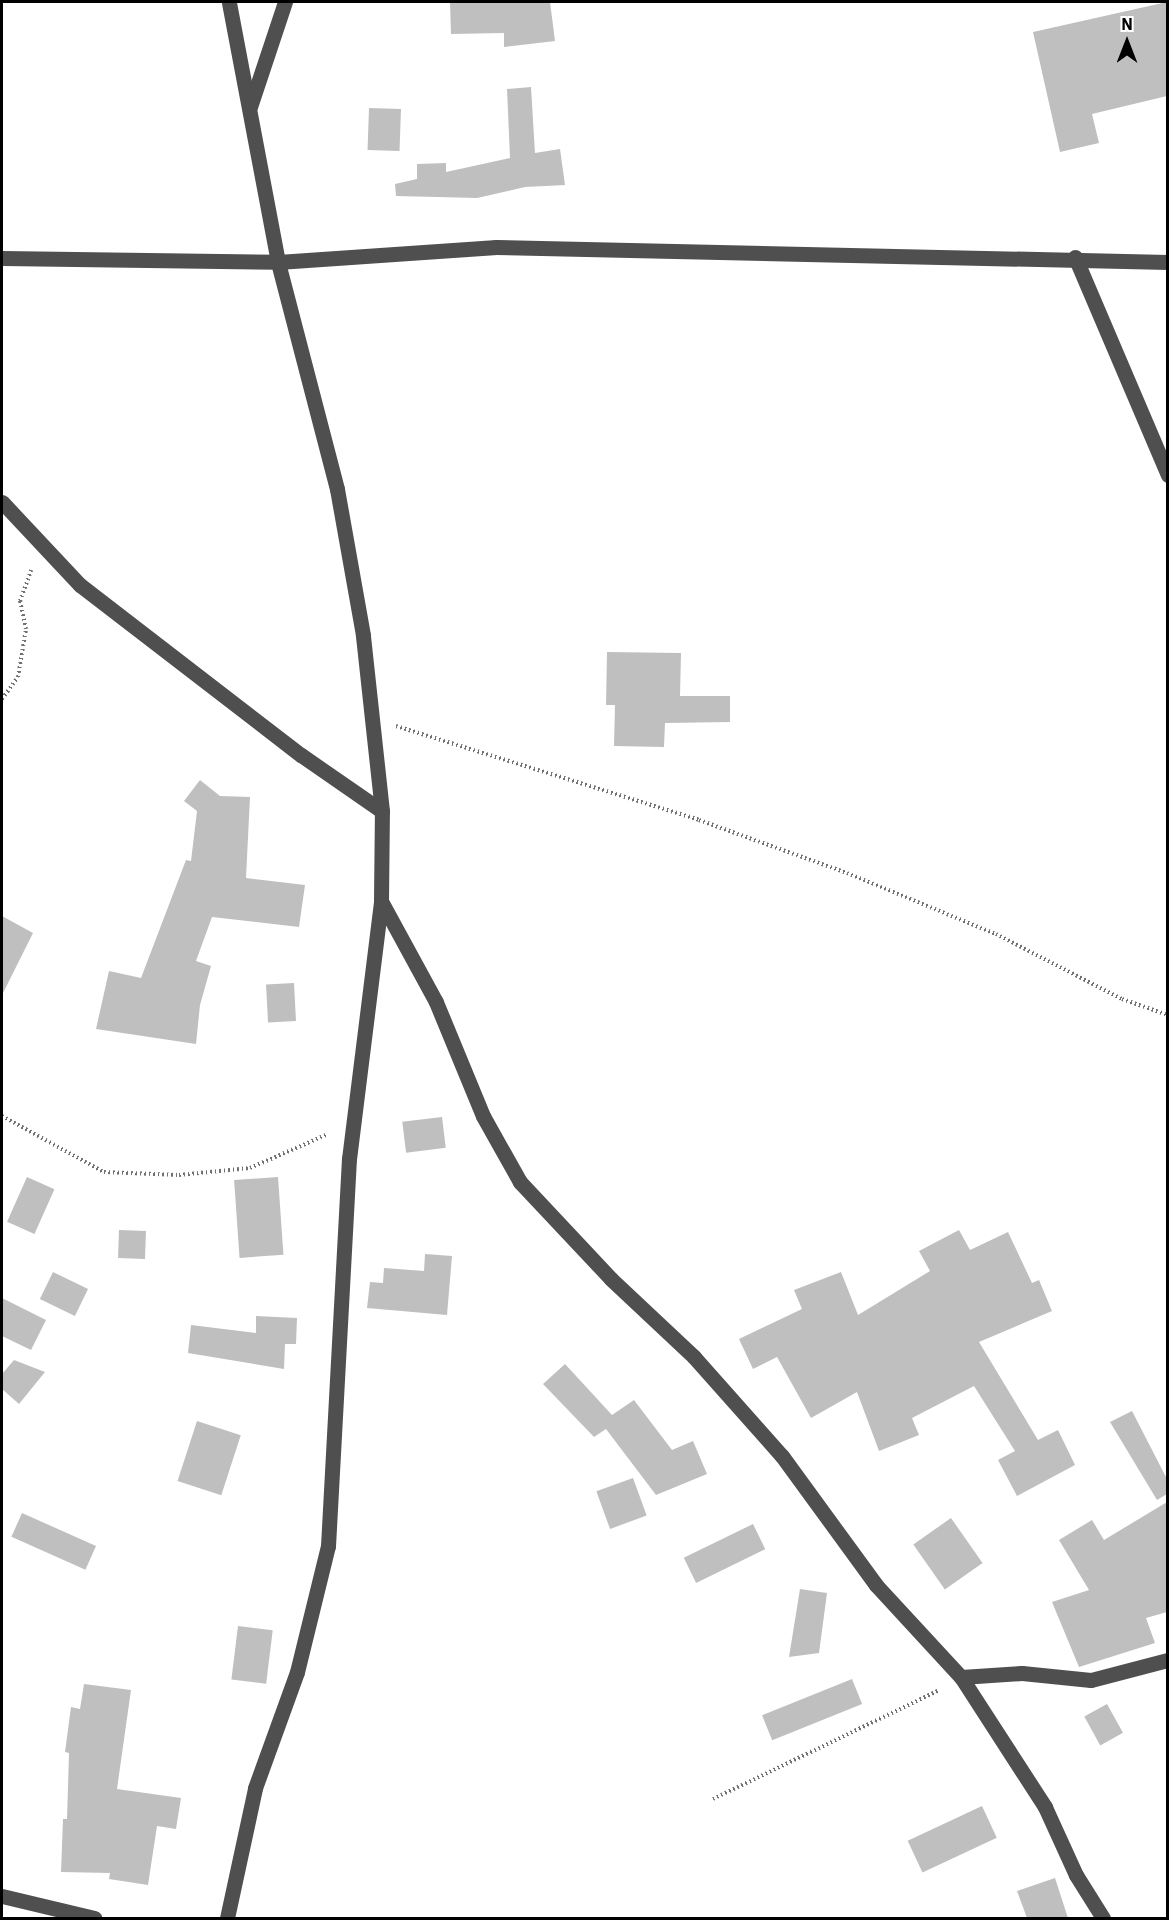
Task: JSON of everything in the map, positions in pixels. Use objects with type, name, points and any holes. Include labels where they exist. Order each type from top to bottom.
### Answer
[{"type":"street","points":[[228,1918],[255,1788],[297,1672],[328,1546],[355,1110],[381,901],[382,811],[372,719],[337,489],[278,262],[229,2]]},
{"type":"street","points":[[249,110],[285,2]]},
{"type":"street","points":[[2,258],[278,262],[496,247],[1076,257],[1167,262]]},
{"type":"street","points":[[1076,257],[1167,475]]},
{"type":"street","points":[[2,502],[80,585],[301,755],[382,811]]},
{"type":"street","points":[[381,901],[436,1002],[483,1116],[520,1182],[701,1365],[782,1456],[876,1585],[961,1677],[1045,1807],[1076,1875],[1103,1918]]},
{"type":"street","points":[[961,1677],[1022,1673],[1091,1680],[1167,1660]]},
{"type":"street","points":[[2,1896],[94,1918]]},
{"type":"path","points":[[2,699],[18,677],[26,629],[20,601],[39,542]]},
{"type":"path","points":[[372,719],[699,820],[847,873],[996,934],[1122,999],[1167,1015]]},
{"type":"path","points":[[2,1116],[104,1172],[179,1175],[250,1168],[319,1141],[355,1110]]},
{"type":"path","points":[[713,1799],[920,1701],[961,1677]]},
{"type":"building","points":[[450,2],[550,2],[555,41],[504,47],[504,33],[451,34]]},
{"type":"building","points":[[1167,2],[1167,96],[1092,114],[1099,143],[1060,152],[1033,32]]},
{"type":"building","points":[[531,87],[535,153],[560,149],[565,185],[525,187],[477,198],[396,196],[395,184],[417,179],[417,164],[446,163],[446,172],[510,158],[507,89]]},
{"type":"building","points":[[369,108],[401,109],[400,151],[368,150]]},
{"type":"building","points":[[607,652],[681,653],[680,696],[730,696],[730,722],[665,723],[664,747],[614,746],[615,705],[606,705]]},
{"type":"building","points":[[200,780],[220,796],[250,797],[246,878],[305,885],[299,927],[212,917],[196,961],[211,966],[200,1005],[196,1044],[96,1029],[109,971],[141,978],[186,860],[191,861],[197,811],[184,801]]},
{"type":"building","points":[[2,916],[33,933],[2,995]]},
{"type":"building","points":[[294,983],[296,1021],[268,1022],[266,984]]},
{"type":"building","points":[[442,1117],[446,1148],[406,1153],[402,1122]]},
{"type":"building","points":[[27,1177],[54,1189],[34,1234],[7,1222]]},
{"type":"building","points":[[278,1177],[283,1255],[240,1258],[234,1180]]},
{"type":"building","points":[[119,1230],[146,1231],[145,1259],[118,1258]]},
{"type":"building","points":[[959,1230],[970,1250],[1008,1232],[1032,1283],[1039,1280],[1052,1311],[979,1342],[1038,1440],[1058,1430],[1075,1465],[1017,1496],[998,1460],[1015,1451],[974,1386],[912,1418],[919,1435],[879,1451],[857,1392],[811,1418],[777,1357],[753,1369],[739,1339],[802,1309],[794,1290],[841,1272],[858,1315],[930,1271],[919,1251]]},
{"type":"building","points":[[425,1254],[452,1256],[447,1315],[367,1308],[370,1282],[383,1283],[384,1268],[424,1271]]},
{"type":"building","points":[[53,1272],[88,1289],[75,1316],[40,1299]]},
{"type":"building","points":[[2,1298],[46,1320],[31,1350],[2,1336]]},
{"type":"building","points":[[256,1316],[297,1318],[296,1344],[285,1344],[284,1369],[188,1353],[191,1325],[256,1333]]},
{"type":"building","points":[[14,1360],[45,1372],[19,1404],[2,1389],[2,1374]]},
{"type":"building","points":[[565,1364],[612,1415],[634,1400],[672,1450],[693,1441],[707,1474],[656,1495],[606,1429],[594,1437],[543,1384]]},
{"type":"building","points":[[1132,1411],[1167,1479],[1167,1494],[1157,1500],[1110,1422]]},
{"type":"building","points":[[197,1421],[241,1435],[221,1495],[178,1481]]},
{"type":"building","points":[[633,1478],[647,1516],[610,1529],[596,1491]]},
{"type":"building","points":[[1167,1502],[1167,1612],[1146,1618],[1155,1643],[1079,1667],[1052,1602],[1089,1590],[1059,1540],[1092,1520],[1104,1540]]},
{"type":"building","points":[[22,1513],[96,1546],[85,1570],[11,1537]]},
{"type":"building","points":[[951,1518],[983,1563],[945,1589],[913,1544]]},
{"type":"building","points":[[753,1524],[765,1549],[696,1583],[684,1558]]},
{"type":"building","points":[[800,1589],[827,1593],[819,1653],[789,1657]]},
{"type":"building","points":[[238,1626],[273,1630],[266,1684],[231,1680]]},
{"type":"building","points":[[852,1679],[862,1704],[772,1740],[762,1715]]},
{"type":"building","points":[[84,1684],[131,1690],[117,1789],[181,1798],[176,1829],[157,1826],[148,1885],[109,1879],[110,1873],[61,1872],[63,1819],[67,1819],[69,1753],[65,1752],[71,1707],[80,1709]]},
{"type":"building","points":[[1107,1704],[1123,1733],[1100,1745],[1084,1717]]},
{"type":"building","points":[[982,1806],[997,1838],[922,1872],[908,1841]]},
{"type":"building","points":[[1055,1878],[1068,1918],[1027,1918],[1017,1891]]}]
